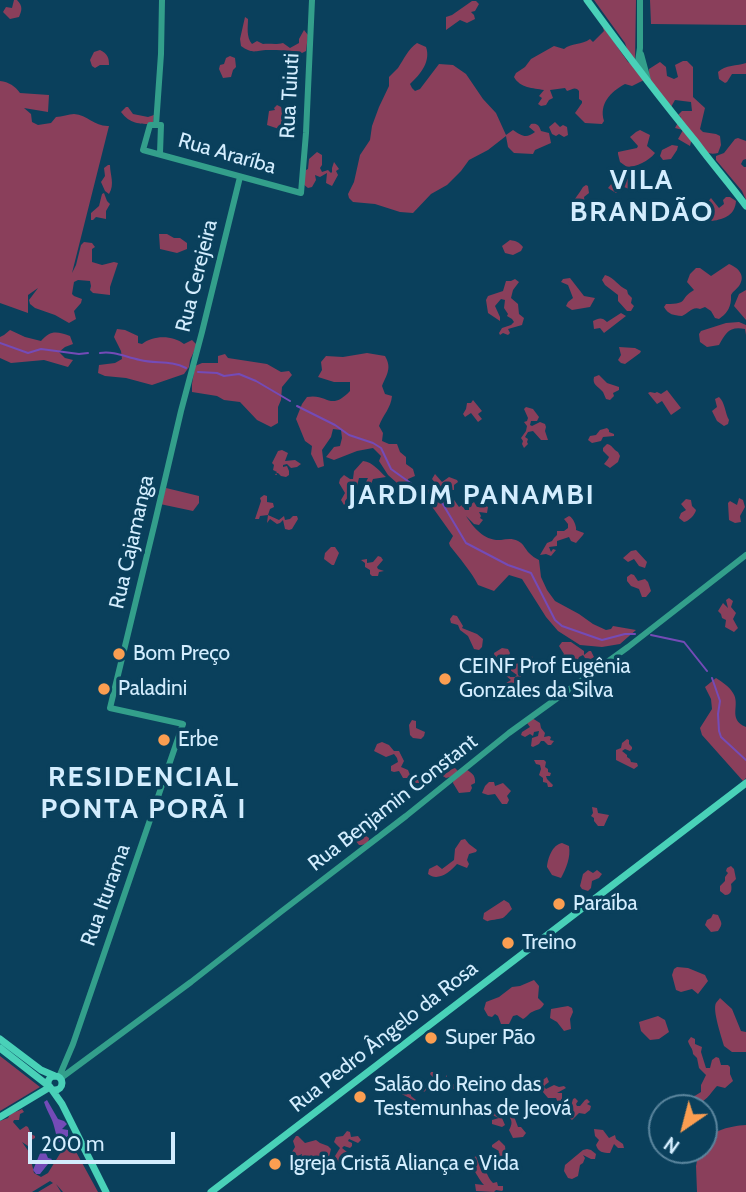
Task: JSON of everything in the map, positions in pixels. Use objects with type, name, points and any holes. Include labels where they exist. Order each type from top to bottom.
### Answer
[{"type":"main road","points":[[587,0],[746,206]]},
{"type":"main road","name":"Rua Pedro Ângelo da Rosa","points":[[211,1192],[746,783]]},
{"type":"main road","points":[[0,1039],[41,1070],[59,1079]]},
{"type":"main road","points":[[0,1048],[50,1087],[57,1090],[59,1079]]},
{"type":"main road","points":[[59,1079],[48,1081],[50,1087],[62,1104],[106,1192]]},
{"type":"main road","name":"Rua Iturama","points":[[59,1079],[62,1104]]},
{"type":"main road","points":[[0,1117],[50,1087]]},
{"type":"street","points":[[160,153],[156,125],[162,0]]},
{"type":"street","name":"Rua Tuiuti","points":[[301,193],[312,0]]},
{"type":"street","points":[[640,0],[640,48],[648,81]]},
{"type":"street","points":[[640,48],[640,71]]},
{"type":"street","name":"Rua Araríba","points":[[156,125],[144,150],[301,193]]},
{"type":"street","name":"Rua Cerejeira","points":[[189,384],[240,177]]},
{"type":"street","name":"Rua Cajamanga","points":[[183,724],[110,708],[189,384]]},
{"type":"street","name":"Rua Benjamin Constant","points":[[59,1079],[129,1029],[406,817],[509,733],[628,647],[746,555]]},
{"type":"street","name":"Rua Iturama","points":[[59,1079],[183,724]]},
{"type":"shaded area","points":[[14,0],[19,2],[21,10],[19,17],[10,19],[3,12],[6,7],[12,8]]},
{"type":"shaded area","points":[[594,0],[636,0],[635,62],[625,43]]},
{"type":"shaded area","points":[[650,0],[746,0],[746,25],[651,24]]},
{"type":"shaded area","points":[[472,1],[479,4],[475,11],[471,12],[475,19],[467,23],[460,20],[446,30],[446,17]]},
{"type":"shaded area","points":[[245,17],[248,19],[248,35],[252,44],[257,41],[263,44],[283,43],[290,48],[299,43],[304,30],[308,35],[306,51],[302,53],[245,49],[241,46],[240,39]]},
{"type":"shaded area","points":[[602,25],[644,80],[632,86],[625,84],[610,95],[604,104],[602,124],[585,123],[575,113],[582,103],[576,89],[550,90],[553,98],[541,106],[538,104],[542,98],[539,96],[544,90],[523,85],[514,77],[531,59],[554,46],[564,49],[590,39],[593,42],[604,31]]},
{"type":"shaded area","points":[[417,43],[426,47],[427,57],[421,72],[410,84],[415,91],[420,89],[439,64],[453,65],[466,74],[496,113],[506,135],[513,130],[529,135],[535,132],[529,127],[535,124],[541,131],[549,133],[551,143],[535,150],[533,154],[514,153],[508,147],[506,136],[469,160],[447,185],[431,194],[413,213],[353,202],[348,194],[354,182],[360,155],[370,140],[372,126],[389,86],[389,77]]},
{"type":"shaded area","points":[[100,50],[107,56],[109,65],[95,68],[90,60],[94,52]]},
{"type":"shaded area","points":[[230,56],[235,58],[236,67],[231,77],[223,78],[220,65]]},
{"type":"shaded area","points":[[683,61],[693,67],[693,97],[705,108],[700,129],[720,136],[718,153],[706,152],[692,138],[690,146],[678,139],[683,130],[675,128],[681,117],[678,115],[682,111],[692,111],[691,102],[675,100],[671,107],[648,77],[649,69],[660,62],[666,67],[667,76],[674,79],[678,77],[675,65]]},
{"type":"shaded area","points":[[746,63],[746,74],[732,74],[725,83],[719,79],[718,72],[721,70]]},
{"type":"shaded area","points":[[0,81],[12,85],[20,93],[49,95],[48,112],[24,108],[31,114],[32,122],[38,125],[51,123],[56,117],[74,114],[109,126],[72,273],[84,242],[92,243],[95,247],[92,249],[92,262],[102,265],[118,263],[110,295],[93,293],[90,290],[90,281],[74,282],[72,294],[82,299],[74,311],[76,319],[69,323],[30,304],[29,300],[38,288],[28,295],[28,313],[0,303]]},
{"type":"shaded area","points":[[277,105],[283,113],[281,118],[285,120],[282,130],[267,125],[269,111],[275,110]]},
{"type":"shaded area","points":[[126,107],[133,114],[148,117],[154,115],[153,124],[131,121],[121,112]]},
{"type":"shaded area","points":[[555,122],[560,127],[567,127],[568,135],[564,137],[552,134],[549,127]]},
{"type":"shaded area","points":[[640,130],[650,135],[647,146],[655,153],[642,163],[627,167],[620,162],[618,152],[637,148],[630,137]]},
{"type":"shaded area","points":[[738,138],[746,141],[746,159],[741,164],[746,167],[746,200],[742,191],[716,160],[716,156],[724,153]]},
{"type":"shaded area","points":[[672,145],[678,146],[677,150],[671,159],[663,160],[660,156],[662,150]]},
{"type":"shaded area","points":[[317,152],[322,155],[322,172],[328,170],[331,173],[334,162],[339,169],[332,186],[326,183],[327,173],[320,177],[315,175],[316,180],[312,187],[308,188],[303,184],[309,159]]},
{"type":"shaded area","points":[[108,165],[112,183],[109,194],[101,182],[105,176],[104,168]]},
{"type":"shaded area","points":[[616,178],[638,182],[639,186],[634,191],[624,187],[616,193],[608,188]]},
{"type":"shaded area","points":[[586,185],[589,193],[584,197],[585,205],[583,209],[575,210],[571,206]]},
{"type":"shaded area","points":[[104,193],[110,204],[106,219],[96,217],[91,220],[91,213],[99,206]]},
{"type":"shaded area","points":[[726,197],[736,201],[731,213],[712,221],[705,217],[711,198],[719,208]]},
{"type":"shaded area","points":[[159,234],[180,238],[187,243],[187,249],[177,253],[160,249]]},
{"type":"shaded area","points":[[510,240],[522,245],[521,251],[513,255],[505,253],[502,246]]},
{"type":"shaded area","points":[[729,264],[738,270],[742,279],[731,295],[729,309],[719,319],[705,307],[692,309],[682,316],[668,312],[664,307],[666,304],[681,302],[694,290],[687,282],[696,268],[711,276]]},
{"type":"shaded area","points":[[605,275],[627,290],[634,306],[631,311],[627,311],[618,301],[618,295],[605,285],[602,280]]},
{"type":"shaded area","points":[[570,278],[584,296],[595,298],[590,307],[572,310],[566,306],[573,298],[568,285],[561,282]]},
{"type":"shaded area","points":[[515,279],[519,282],[511,298],[518,304],[519,314],[524,318],[522,325],[508,329],[508,335],[500,335],[502,328],[514,322],[507,316],[505,300],[501,299],[495,306],[500,321],[488,313],[486,300],[488,296],[503,291],[506,281]]},
{"type":"shaded area","points":[[746,290],[746,320],[734,306],[739,294]]},
{"type":"shaded area","points":[[621,313],[626,316],[604,333],[600,328],[594,329],[593,321],[600,318],[607,322]]},
{"type":"shaded area","points":[[739,322],[746,325],[746,335],[745,329],[735,329],[726,334],[719,345],[707,347],[700,342],[701,331]]},
{"type":"shaded area","points":[[117,329],[138,336],[138,343],[142,344],[163,337],[184,344],[192,340],[197,345],[184,374],[152,385],[105,376],[98,373],[99,365],[115,363],[122,359],[114,337]]},
{"type":"shaded area","points":[[10,330],[41,341],[54,332],[70,336],[73,344],[59,352],[65,358],[73,360],[68,367],[44,360],[11,363],[0,358],[0,337]]},
{"type":"shaded area","points":[[619,347],[641,351],[625,364],[618,360],[621,355]]},
{"type":"shaded area","points":[[367,353],[385,356],[388,364],[382,386],[385,394],[392,396],[379,426],[383,433],[382,441],[397,444],[406,457],[406,464],[413,469],[415,476],[408,479],[406,491],[388,475],[379,461],[381,456],[373,448],[334,460],[326,457],[334,447],[340,446],[341,430],[333,429],[322,450],[324,466],[318,468],[311,454],[312,446],[305,441],[296,419],[307,397],[333,401],[350,391],[350,382],[334,382],[318,377],[322,370],[321,362],[326,356],[343,357]]},
{"type":"shaded area","points":[[225,354],[228,358],[267,364],[281,372],[289,371],[292,375],[282,387],[278,423],[271,427],[257,420],[240,402],[192,392],[195,366],[218,363],[218,356]]},
{"type":"shaded area","points":[[599,375],[607,383],[619,387],[610,400],[606,399],[595,384],[594,377]]},
{"type":"shaded area","points":[[667,390],[681,408],[671,415],[662,401],[657,404],[648,393],[661,394]]},
{"type":"shaded area","points":[[719,397],[729,420],[724,426],[717,421],[712,411],[717,407],[715,399]]},
{"type":"shaded area","points":[[473,400],[482,411],[478,414],[482,419],[478,422],[471,413],[465,417],[463,414],[467,403]]},
{"type":"shaded area","points":[[524,409],[533,409],[539,417],[537,421],[531,421],[530,425],[540,422],[545,424],[548,440],[541,440],[533,431],[528,432],[525,437],[528,444],[524,448],[521,438],[527,426],[524,422],[528,418]]},
{"type":"shaded area","points":[[607,428],[614,436],[603,437],[601,441],[592,443],[588,440],[590,436]]},
{"type":"shaded area","points":[[607,444],[620,456],[618,462],[610,468],[604,464],[609,457],[603,451]]},
{"type":"shaded area","points":[[278,451],[288,453],[285,461],[295,460],[301,464],[291,468],[287,464],[283,465],[287,466],[289,471],[286,477],[276,473],[272,463]]},
{"type":"shaded area","points":[[363,461],[373,465],[386,477],[373,479],[371,492],[364,486],[368,478],[359,478],[353,492],[355,500],[349,496],[344,505],[341,500],[345,493],[339,483],[340,479],[344,475],[353,479],[354,471]]},
{"type":"shaded area","points":[[435,474],[442,482],[449,477],[457,480],[454,490],[447,490],[459,507],[462,505],[465,510],[469,510],[469,506],[474,502],[477,507],[488,507],[487,513],[479,512],[483,520],[479,525],[466,516],[480,533],[495,540],[518,541],[539,560],[541,577],[555,601],[606,630],[613,626],[636,630],[620,644],[602,647],[580,645],[558,631],[522,579],[509,575],[494,591],[478,585],[450,546],[453,536],[428,501],[415,492],[422,487],[430,490],[436,484],[432,479]]},
{"type":"shaded area","points":[[166,488],[199,496],[199,503],[193,511],[160,504]]},
{"type":"shaded area","points":[[267,496],[267,502],[273,503],[274,507],[268,515],[255,519],[260,498]]},
{"type":"shaded area","points":[[739,498],[743,500],[745,507],[740,516],[741,522],[735,523],[729,520],[728,503],[730,501],[737,505]]},
{"type":"shaded area","points":[[686,499],[691,500],[696,510],[692,518],[684,522],[679,518],[686,510],[681,504]]},
{"type":"shaded area","points":[[268,515],[279,520],[284,516],[285,520],[293,516],[298,519],[289,530],[285,529],[283,520],[277,524],[270,519],[267,523]]},
{"type":"shaded area","points":[[569,516],[576,530],[584,533],[583,535],[576,543],[569,537],[557,541],[557,546],[549,547],[551,552],[556,550],[551,556],[540,555],[547,543],[557,535],[557,531],[568,528],[564,519]]},
{"type":"shaded area","points":[[335,547],[339,553],[334,565],[324,559],[325,553]]},
{"type":"shaded area","points":[[636,550],[647,562],[645,568],[639,566],[634,559],[628,562],[623,558]]},
{"type":"shaded area","points":[[378,556],[383,560],[377,567],[384,571],[379,572],[378,576],[372,576],[361,560],[373,562]]},
{"type":"shaded area","points":[[631,574],[638,581],[645,579],[648,582],[651,591],[646,597],[642,597],[639,589],[627,581]]},
{"type":"shaded area","points":[[729,598],[733,601],[731,607],[736,613],[733,619],[738,628],[734,632],[725,627],[726,620],[718,611],[723,603],[728,608],[726,600]]},
{"type":"shaded area","points":[[453,615],[457,616],[462,628],[483,639],[479,650],[474,649],[468,636],[458,625],[451,623]]},
{"type":"shaded area","points":[[562,642],[571,642],[584,651],[584,655],[591,651],[594,657],[585,658],[583,655],[579,657],[576,665],[570,666],[568,657],[565,662],[560,659],[564,654],[559,646]]},
{"type":"shaded area","points":[[502,648],[508,649],[510,653],[506,663],[500,662],[497,665],[494,662],[494,653]]},
{"type":"shaded area","points":[[529,656],[533,657],[532,660],[518,669],[523,672],[520,673],[522,680],[518,683],[525,683],[523,688],[529,684],[536,688],[531,695],[523,699],[513,693],[516,688],[508,687],[506,683],[511,680],[505,675],[515,677],[517,675],[510,670],[510,665],[520,663]]},
{"type":"shaded area","points":[[716,678],[733,693],[737,720],[746,727],[746,778],[743,781],[702,735],[700,728],[712,709],[705,687]]},
{"type":"shaded area","points":[[532,718],[540,723],[544,737],[549,736],[550,740],[554,741],[551,745],[541,741],[531,746],[532,738],[538,736],[539,731],[534,732],[533,736],[521,735],[530,727],[527,723]]},
{"type":"shaded area","points":[[412,720],[416,721],[416,728],[425,732],[421,739],[410,735],[409,725]]},
{"type":"shaded area","points":[[627,739],[632,749],[622,751],[631,762],[637,763],[638,766],[634,769],[616,760],[616,750],[621,748]]},
{"type":"shaded area","points":[[382,742],[394,751],[399,751],[404,761],[401,767],[408,770],[410,775],[419,778],[419,783],[403,778],[399,771],[391,771],[391,766],[398,762],[394,754],[386,757],[374,751],[377,744]]},
{"type":"shaded area","points":[[534,760],[546,762],[545,767],[551,773],[546,776],[552,787],[543,782],[539,775],[540,765]]},
{"type":"shaded area","points":[[447,763],[450,770],[455,768],[458,771],[464,768],[475,777],[470,792],[459,793],[453,783],[454,776],[446,778],[441,775],[437,765]]},
{"type":"shaded area","points":[[489,782],[494,782],[495,786],[503,783],[511,791],[507,796],[507,804],[502,804],[495,794],[482,793]]},
{"type":"shaded area","points":[[592,807],[597,808],[598,813],[609,815],[604,826],[598,826],[594,821],[591,816]]},
{"type":"shaded area","points":[[361,824],[365,828],[363,834],[369,838],[366,844],[359,845],[351,835],[357,825]]},
{"type":"shaded area","points":[[465,839],[477,850],[469,854],[467,868],[457,864],[440,876],[428,874],[429,869],[437,865],[442,869],[454,860],[455,849],[461,840]]},
{"type":"shaded area","points":[[562,843],[569,846],[569,850],[568,863],[561,878],[552,875],[547,867],[553,849]]},
{"type":"shaded area","points":[[731,866],[736,879],[731,884],[730,893],[725,895],[720,891],[720,886],[725,881],[727,868]]},
{"type":"shaded area","points":[[588,870],[593,873],[597,870],[602,874],[599,878],[592,881],[588,891],[582,889],[580,886],[583,874]]},
{"type":"shaded area","points":[[504,900],[512,909],[505,916],[488,921],[483,919],[484,913]]},
{"type":"shaded area","points":[[713,914],[718,915],[721,925],[718,931],[711,932],[705,925]]},
{"type":"shaded area","points":[[677,967],[705,975],[708,981],[698,994],[692,989],[681,992],[676,990],[672,975]]},
{"type":"shaded area","points":[[534,980],[539,986],[538,998],[544,1004],[540,1008],[523,1019],[517,1015],[513,1016],[509,1024],[501,1024],[495,1014],[488,1016],[484,1009],[486,1002],[499,997],[512,987]]},
{"type":"shaded area","points":[[720,998],[732,1009],[741,1031],[746,1032],[746,1052],[732,1052],[724,1046],[715,1012]]},
{"type":"shaded area","points":[[568,1006],[573,1012],[570,1019],[571,1029],[564,1031],[550,1018],[551,1009]]},
{"type":"shaded area","points":[[658,1016],[665,1020],[669,1032],[659,1039],[650,1040],[641,1031],[639,1022]]},
{"type":"shaded area","points":[[691,1037],[695,1039],[695,1044],[702,1047],[706,1068],[710,1068],[716,1057],[721,1065],[728,1065],[733,1081],[725,1088],[717,1086],[710,1094],[698,1094],[701,1092],[706,1075],[699,1068],[688,1041]]},
{"type":"shaded area","points":[[0,1056],[40,1087],[0,1111]]},
{"type":"shaded area","points":[[431,1072],[440,1075],[442,1082],[447,1075],[447,1082],[457,1087],[448,1088],[445,1084],[443,1088],[436,1090]]},
{"type":"shaded area","points":[[547,1077],[549,1082],[544,1087],[546,1089],[554,1085],[566,1088],[557,1093],[562,1093],[566,1108],[571,1106],[575,1098],[578,1101],[577,1106],[587,1099],[590,1102],[587,1104],[591,1106],[590,1110],[585,1114],[579,1113],[572,1120],[559,1109],[556,1098],[548,1098],[537,1085]]},
{"type":"shaded area","points":[[411,1084],[421,1087],[425,1085],[428,1088],[424,1092],[411,1089],[411,1096],[415,1101],[398,1092],[399,1086],[406,1087]]},
{"type":"shaded area","points":[[47,1100],[58,1119],[67,1124],[62,1129],[68,1130],[68,1136],[59,1142],[44,1102]]},
{"type":"shaded area","points":[[502,1105],[512,1111],[518,1127],[526,1133],[523,1137],[513,1138],[509,1130],[511,1121],[508,1116],[502,1118],[505,1125],[502,1127],[492,1124],[492,1120],[499,1118],[492,1115],[492,1111]]},
{"type":"shaded area","points":[[22,1109],[24,1112],[20,1114],[19,1120],[13,1122],[20,1130],[28,1127],[35,1136],[31,1140],[32,1145],[28,1146],[22,1142],[29,1152],[34,1173],[41,1177],[48,1173],[69,1139],[98,1192],[63,1192],[56,1184],[61,1192],[38,1192],[53,1183],[50,1181],[32,1192],[0,1192],[0,1121]]},
{"type":"shaded area","points":[[746,1125],[746,1192],[697,1192],[696,1164],[718,1164],[718,1132]]},
{"type":"shaded area","points":[[594,1129],[603,1130],[609,1138],[615,1135],[624,1148],[618,1148],[614,1144],[610,1153],[599,1151],[596,1145],[599,1140]]},
{"type":"shaded area","points":[[347,1131],[351,1137],[358,1136],[361,1140],[358,1143],[349,1139],[352,1146],[342,1148],[348,1156],[341,1160],[346,1164],[343,1170],[335,1156],[340,1148],[334,1142],[336,1137],[343,1136]]},
{"type":"shaded area","points":[[296,1136],[305,1143],[316,1140],[328,1146],[331,1149],[329,1157],[310,1161],[306,1169],[303,1168],[302,1154],[298,1156],[292,1152]]},
{"type":"shaded area","points":[[499,1140],[505,1146],[506,1156],[500,1157],[499,1161],[507,1163],[508,1166],[499,1167],[496,1173],[492,1162],[495,1160],[494,1153],[499,1151],[492,1145]]},
{"type":"shaded area","points":[[587,1149],[596,1154],[595,1159],[583,1155],[585,1158],[580,1165],[578,1176],[568,1178],[564,1171],[565,1165]]},
{"type":"shaded area","points":[[41,1151],[45,1151],[48,1158],[52,1159],[40,1174],[36,1174],[33,1170]]},
{"type":"shaded area","points":[[479,1155],[484,1160],[482,1164],[489,1178],[493,1183],[497,1182],[498,1186],[503,1186],[502,1191],[476,1191],[475,1184],[484,1185],[470,1159]]},
{"type":"waterway","points":[[0,343],[28,353],[41,349],[88,353]]},
{"type":"waterway","points":[[100,353],[186,368]]},
{"type":"waterway","points":[[198,372],[224,376],[239,374],[290,401]]},
{"type":"waterway","points":[[297,406],[349,435],[381,448],[391,469],[423,492],[441,501],[466,543],[508,565],[531,573],[555,620],[562,626],[602,640],[635,634]]},
{"type":"waterway","points":[[651,635],[684,642],[707,671]]},
{"type":"waterway","points":[[712,678],[720,701],[718,714],[721,737],[746,760]]},
{"type":"place","name":"Bom Preço","points":[[119,654]]},
{"type":"place","name":"CEINF Prof Eugênia Gonzales da Silva","points":[[445,679]]},
{"type":"place","name":"Paladini","points":[[104,689]]},
{"type":"place","name":"Erbe","points":[[164,740]]},
{"type":"place","name":"Paraíba","points":[[559,904]]},
{"type":"place","name":"Treino","points":[[508,943]]},
{"type":"place","name":"Super Pão","points":[[431,1038]]},
{"type":"place","name":"Salão do Reino das Testemunhas de Jeová","points":[[360,1097]]},
{"type":"place","name":"Igreja Cristã Aliança e Vida","points":[[275,1164]]},
{"type":"district","name":"VILA BRANDÃO","points":[[642,197]]},
{"type":"district","name":"JARDIM PANAMBI","points":[[472,496]]},
{"type":"district","name":"RESIDENCIAL PONTA PORÃ I","points":[[144,794]]}]
